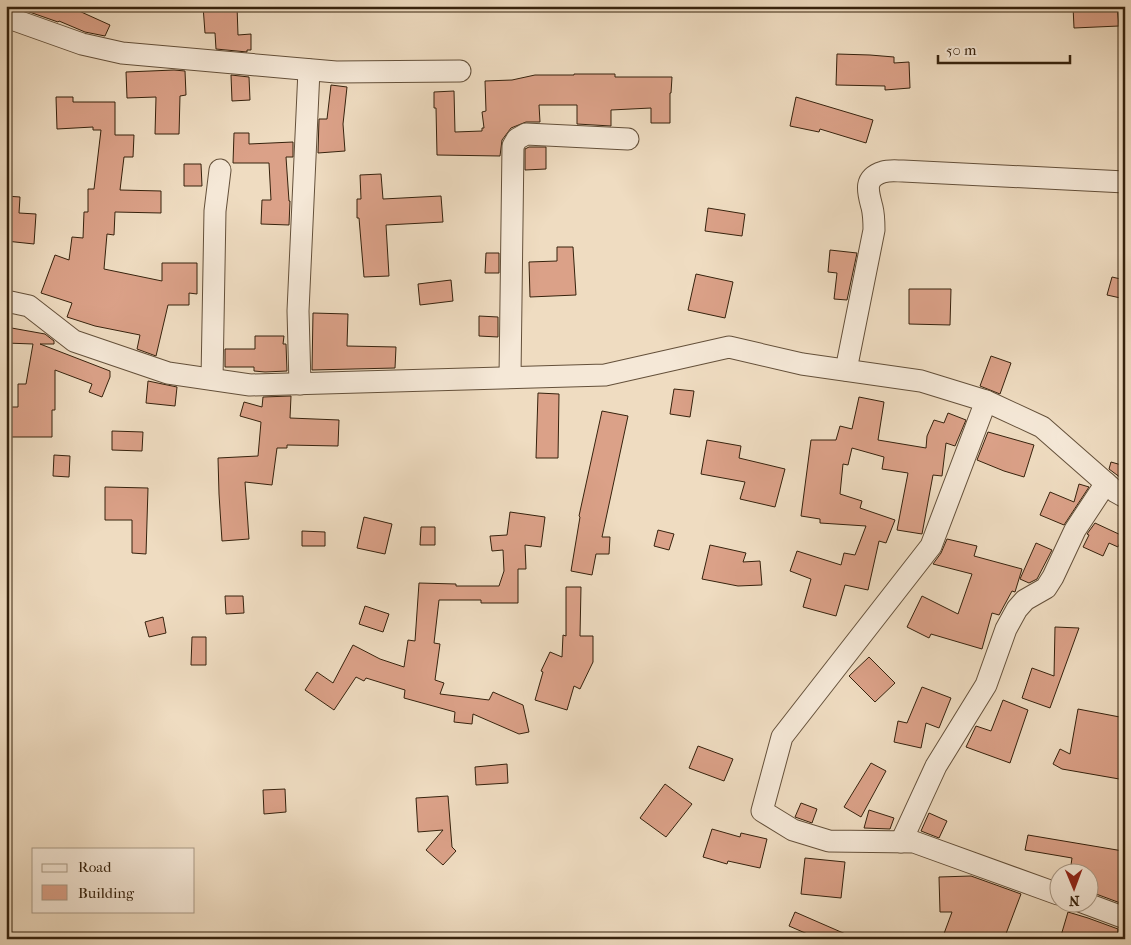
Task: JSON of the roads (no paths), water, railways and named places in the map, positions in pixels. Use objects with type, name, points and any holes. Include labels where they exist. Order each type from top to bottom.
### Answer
[{"type":"street","points":[[6,17],[82,44],[122,53],[309,70],[383,72],[460,71]]},
{"type":"street","points":[[300,384],[298,311],[309,70]]},
{"type":"street","points":[[510,377],[513,146],[517,139],[526,134],[628,139]]},
{"type":"street","points":[[212,379],[215,210],[220,170]]},
{"type":"street","points":[[846,370],[874,230],[872,208],[868,194],[868,184],[872,178],[883,172],[903,171],[1125,182]]},
{"type":"street","points":[[6,301],[29,306],[74,341],[168,373],[250,385],[605,375],[729,347],[802,364],[921,381],[986,401],[1042,428],[1125,497]]},
{"type":"street","points":[[986,401],[931,546],[782,737],[762,811],[793,830],[829,841],[914,842],[1048,890]]},
{"type":"street","points":[[901,842],[936,766],[986,685],[1006,629],[1017,609],[1026,600],[1046,588],[1075,530],[1106,483]]},
{"type":"street","points":[[1098,908],[1125,918]]}]
